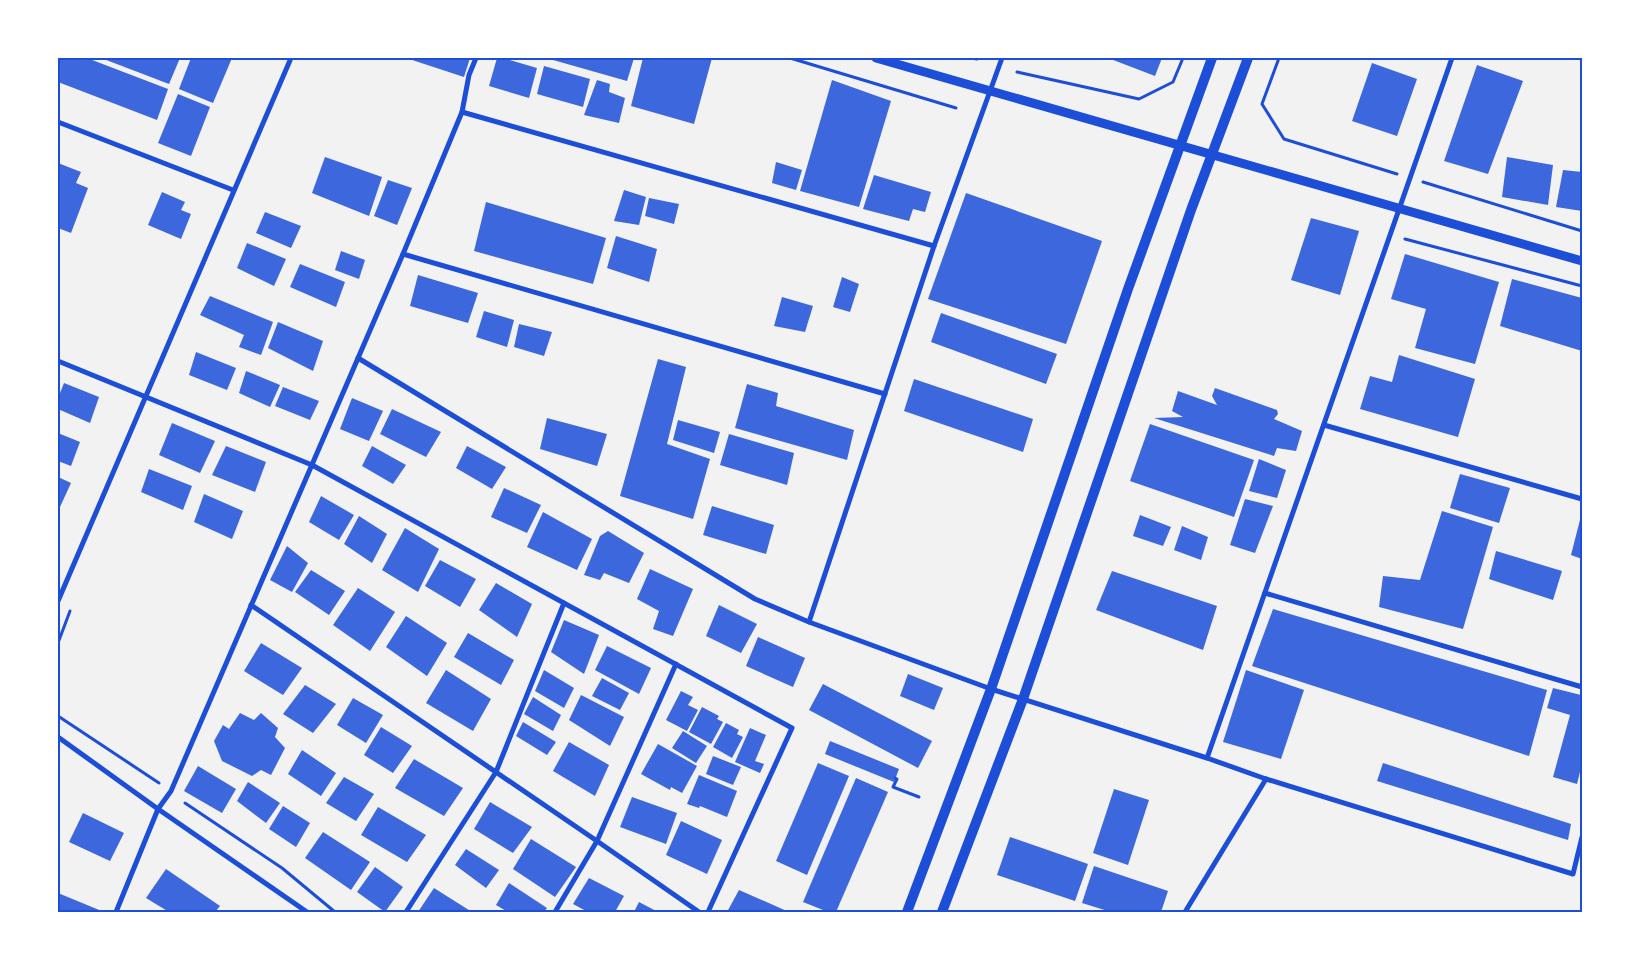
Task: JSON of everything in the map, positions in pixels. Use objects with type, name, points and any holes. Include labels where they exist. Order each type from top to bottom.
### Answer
[{"type":"main road","points":[[907,912],[991,689],[1128,288],[1212,58]]},
{"type":"main road","points":[[942,912],[1023,699],[1212,155],[1248,58]]},
{"type":"street","points":[[58,601],[291,58]]},
{"type":"street","points":[[116,912],[158,809],[171,790],[403,254],[462,112],[469,75],[476,58]]},
{"type":"street","points":[[876,58],[1582,261]]},
{"type":"street","points":[[809,622],[934,246],[1002,58]]},
{"type":"street","points":[[1207,758],[1452,58]]},
{"type":"street","points":[[462,112],[934,246]]},
{"type":"street","points":[[58,122],[234,190]]},
{"type":"street","points":[[403,254],[885,394]]},
{"type":"street","points":[[358,358],[755,599],[809,622],[991,689],[1207,758],[1266,779],[1573,874],[1582,837]]},
{"type":"street","points":[[58,362],[312,465],[792,728],[708,912]]},
{"type":"street","points":[[1324,425],[1582,499]]},
{"type":"street","points":[[1265,593],[1582,687]]},
{"type":"street","points":[[406,912],[496,772],[564,603]]},
{"type":"street","points":[[251,605],[699,912]]},
{"type":"street","points":[[555,912],[598,841],[676,664]]},
{"type":"street","points":[[58,737],[307,912]]},
{"type":"street","points":[[1185,912],[1266,779]]},
{"type":"path","points":[[790,58],[956,108]]},
{"type":"path","points":[[971,58],[976,59]]},
{"type":"path","points":[[1017,72],[1138,99],[1173,82],[1183,58]]},
{"type":"path","points":[[1279,58],[1262,104],[1284,139],[1397,174]]},
{"type":"path","points":[[1422,182],[1582,231]]},
{"type":"path","points":[[1405,239],[1582,286]]},
{"type":"path","points":[[58,716],[162,786]]},
{"type":"path","points":[[895,778],[897,779],[894,787],[919,797]]},
{"type":"path","points":[[185,802],[282,868],[335,912]]},
{"type":"building","points":[[58,58],[87,58],[168,89],[157,120],[58,82]]},
{"type":"building","points":[[101,58],[180,58],[169,84]]},
{"type":"building","points":[[191,58],[232,58],[213,103],[179,89]]},
{"type":"building","points":[[406,58],[470,58],[464,77]]},
{"type":"building","points":[[497,58],[537,68],[529,98],[489,86]]},
{"type":"building","points":[[546,58],[634,58],[627,81]]},
{"type":"building","points":[[643,58],[712,58],[694,124],[631,106]]},
{"type":"building","points":[[1108,58],[1162,58],[1155,76]]},
{"type":"building","points":[[1372,63],[1417,79],[1397,136],[1352,121]]},
{"type":"building","points":[[1477,65],[1523,81],[1488,174],[1444,161]]},
{"type":"building","points":[[544,66],[590,79],[583,107],[537,94]]},
{"type":"building","points":[[597,80],[610,84],[609,92],[625,98],[619,123],[584,115]]},
{"type":"building","points":[[832,80],[891,101],[859,207],[800,191]]},
{"type":"building","points":[[178,94],[210,107],[191,156],[158,143]]},
{"type":"building","points":[[325,157],[382,177],[369,216],[312,193]]},
{"type":"building","points":[[1507,157],[1553,165],[1548,205],[1502,197]]},
{"type":"building","points":[[776,162],[802,170],[796,190],[772,183]]},
{"type":"building","points":[[58,163],[81,172],[76,183],[88,188],[71,233],[58,228]]},
{"type":"building","points":[[1563,170],[1582,172],[1582,211],[1556,207]]},
{"type":"building","points":[[874,175],[931,192],[925,212],[913,209],[909,221],[863,209]]},
{"type":"building","points":[[388,180],[412,188],[397,225],[374,216]]},
{"type":"building","points":[[624,190],[646,197],[639,225],[614,221]]},
{"type":"building","points":[[162,192],[185,202],[181,210],[191,214],[181,239],[148,225]]},
{"type":"building","points":[[966,193],[1102,241],[1066,344],[928,299]]},
{"type":"building","points":[[649,198],[679,204],[674,224],[645,216]]},
{"type":"building","points":[[486,202],[606,238],[593,284],[474,251]]},
{"type":"building","points":[[265,212],[301,226],[291,248],[256,233]]},
{"type":"building","points":[[1311,218],[1359,231],[1340,295],[1291,280]]},
{"type":"building","points":[[616,236],[657,249],[649,282],[607,268]]},
{"type":"building","points":[[247,243],[286,259],[274,286],[237,268]]},
{"type":"building","points":[[341,251],[365,260],[359,279],[335,270]]},
{"type":"building","points":[[1405,254],[1499,282],[1475,364],[1415,348],[1426,309],[1391,299]]},
{"type":"building","points":[[300,264],[345,282],[336,307],[290,287]]},
{"type":"building","points":[[418,275],[478,293],[468,323],[410,306]]},
{"type":"building","points":[[842,277],[859,284],[850,312],[833,307]]},
{"type":"building","points":[[1512,279],[1582,298],[1582,351],[1500,326]]},
{"type":"building","points":[[210,296],[273,322],[261,355],[239,347],[244,335],[200,315]]},
{"type":"building","points":[[782,297],[813,306],[805,332],[774,326]]},
{"type":"building","points":[[484,311],[514,320],[507,347],[476,337]]},
{"type":"building","points":[[941,313],[1057,354],[1046,384],[931,342]]},
{"type":"building","points":[[278,322],[323,341],[313,371],[268,348]]},
{"type":"building","points":[[519,324],[552,332],[544,356],[514,347]]},
{"type":"building","points":[[196,352],[236,368],[227,390],[189,375]]},
{"type":"building","points":[[1399,355],[1475,379],[1458,437],[1360,409],[1370,376],[1392,382]]},
{"type":"building","points":[[658,359],[686,367],[667,444],[710,459],[693,519],[620,496]]},
{"type":"building","points":[[246,371],[280,385],[270,407],[239,393]]},
{"type":"building","points":[[914,379],[1033,419],[1023,452],[904,411]]},
{"type":"building","points":[[64,383],[99,397],[90,423],[58,409],[58,398]]},
{"type":"building","points":[[747,384],[778,393],[776,406],[854,430],[847,460],[735,428]]},
{"type":"building","points":[[283,387],[319,401],[310,420],[275,406]]},
{"type":"building","points":[[1215,388],[1277,410],[1278,414],[1274,419],[1302,431],[1296,451],[1277,448],[1274,456],[1154,418],[1183,417],[1172,411],[1178,391],[1217,405],[1212,396]]},
{"type":"building","points":[[352,398],[383,411],[369,441],[340,429]]},
{"type":"building","points":[[392,409],[441,432],[426,457],[380,434]]},
{"type":"building","points":[[547,418],[607,434],[597,466],[540,449]]},
{"type":"building","points":[[678,420],[720,432],[714,453],[673,440]]},
{"type":"building","points":[[172,423],[215,441],[200,473],[159,455]]},
{"type":"building","points":[[1150,424],[1254,460],[1234,517],[1130,481]]},
{"type":"building","points":[[58,433],[80,442],[71,466],[58,461]]},
{"type":"building","points":[[729,434],[794,453],[787,485],[720,465]]},
{"type":"building","points":[[226,446],[266,462],[255,492],[212,475]]},
{"type":"building","points":[[372,446],[406,465],[393,484],[362,466]]},
{"type":"building","points":[[467,446],[506,467],[492,489],[456,468]]},
{"type":"building","points":[[1259,459],[1286,470],[1277,498],[1249,491]]},
{"type":"building","points":[[149,469],[192,486],[183,510],[141,492]]},
{"type":"building","points":[[1460,474],[1510,488],[1499,523],[1450,508]]},
{"type":"building","points":[[58,477],[71,483],[60,507],[58,506]]},
{"type":"building","points":[[504,488],[541,505],[527,533],[491,517]]},
{"type":"building","points":[[204,494],[243,511],[232,539],[194,522]]},
{"type":"building","points":[[321,496],[354,515],[339,540],[309,522]]},
{"type":"building","points":[[1245,499],[1273,506],[1255,553],[1230,545]]},
{"type":"building","points":[[712,506],[774,525],[766,554],[703,535]]},
{"type":"building","points":[[1442,511],[1493,527],[1463,629],[1379,607],[1383,576],[1420,580]]},
{"type":"building","points":[[543,512],[592,539],[577,570],[527,547]]},
{"type":"building","points":[[1582,512],[1582,559],[1571,555]]},
{"type":"building","points":[[1140,515],[1171,527],[1163,546],[1133,536]]},
{"type":"building","points":[[359,516],[387,534],[372,563],[344,544]]},
{"type":"building","points":[[1182,526],[1208,537],[1201,560],[1174,550]]},
{"type":"building","points":[[405,528],[439,549],[418,592],[382,570]]},
{"type":"building","points":[[608,531],[644,553],[629,583],[604,573],[600,580],[584,575],[600,536]]},
{"type":"building","points":[[287,546],[308,563],[292,592],[270,580]]},
{"type":"building","points":[[1496,551],[1562,571],[1553,600],[1489,579]]},
{"type":"building","points":[[440,560],[476,579],[460,607],[425,586]]},
{"type":"building","points":[[650,569],[693,589],[673,636],[653,629],[659,611],[637,599]]},
{"type":"building","points":[[311,570],[345,591],[329,615],[295,592]]},
{"type":"building","points":[[1112,571],[1217,606],[1203,650],[1096,610]]},
{"type":"building","points":[[496,583],[532,604],[517,637],[479,610]]},
{"type":"building","points":[[358,588],[395,612],[370,651],[333,625]]},
{"type":"building","points":[[719,605],[757,624],[741,653],[706,636]]},
{"type":"building","points":[[1273,609],[1547,690],[1529,756],[1252,666]]},
{"type":"building","points":[[406,616],[447,643],[427,676],[386,647]]},
{"type":"building","points":[[564,620],[599,635],[584,674],[551,652]]},
{"type":"building","points":[[468,633],[514,660],[501,685],[454,657]]},
{"type":"building","points":[[758,637],[805,658],[793,687],[746,666]]},
{"type":"building","points":[[261,643],[302,668],[283,695],[244,671]]},
{"type":"building","points":[[607,646],[651,668],[639,694],[595,670]]},
{"type":"building","points":[[446,670],[491,699],[473,731],[426,703]]},
{"type":"building","points":[[544,670],[574,688],[564,708],[535,691]]},
{"type":"building","points":[[1246,670],[1304,690],[1281,759],[1223,742]]},
{"type":"building","points":[[908,674],[943,688],[934,710],[900,696]]},
{"type":"building","points":[[602,678],[629,693],[620,710],[592,696]]},
{"type":"building","points":[[823,684],[932,741],[918,768],[809,710]]},
{"type":"building","points":[[305,685],[336,704],[313,733],[283,714]]},
{"type":"building","points":[[1553,688],[1581,695],[1582,697],[1582,764],[1577,784],[1553,777],[1570,715],[1547,708]]},
{"type":"building","points":[[681,691],[693,697],[688,705],[698,710],[687,731],[666,720]]},
{"type":"building","points":[[581,695],[624,717],[610,746],[569,720]]},
{"type":"building","points":[[533,697],[561,715],[553,731],[524,714]]},
{"type":"building","points":[[353,698],[383,715],[366,743],[337,725]]},
{"type":"building","points":[[702,707],[719,716],[717,719],[723,722],[711,744],[689,732]]},
{"type":"building","points":[[240,713],[254,720],[261,713],[278,728],[275,737],[285,748],[271,775],[261,770],[252,776],[222,761],[214,741],[223,725],[229,729]]},
{"type":"building","points":[[523,722],[556,742],[547,755],[516,736]]},
{"type":"building","points":[[726,723],[739,730],[737,734],[743,737],[732,758],[713,747]]},
{"type":"building","points":[[381,727],[412,746],[393,773],[364,755]]},
{"type":"building","points":[[750,728],[766,735],[755,761],[764,764],[760,773],[735,762]]},
{"type":"building","points":[[683,731],[707,746],[696,763],[672,748]]},
{"type":"building","points":[[830,741],[899,769],[894,782],[825,754]]},
{"type":"building","points":[[569,742],[609,765],[595,796],[553,771]]},
{"type":"building","points":[[658,744],[697,766],[682,793],[671,787],[670,790],[641,774]]},
{"type":"building","points":[[302,750],[336,773],[321,796],[288,774]]},
{"type":"building","points":[[713,756],[741,767],[733,785],[706,774]]},
{"type":"building","points":[[414,759],[463,788],[444,816],[395,788]]},
{"type":"building","points":[[818,763],[849,776],[807,875],[776,861]]},
{"type":"building","points":[[1383,763],[1571,824],[1568,840],[1377,781]]},
{"type":"building","points":[[198,766],[236,789],[222,813],[184,791]]},
{"type":"building","points":[[699,775],[737,791],[727,817],[700,806],[699,808],[687,804]]},
{"type":"building","points":[[344,777],[374,794],[356,821],[326,803]]},
{"type":"building","points":[[856,778],[888,792],[836,912],[828,912],[803,902]]},
{"type":"building","points":[[248,782],[280,803],[266,823],[237,801]]},
{"type":"building","points":[[1114,789],[1149,800],[1128,865],[1093,853]]},
{"type":"building","points":[[632,797],[677,813],[666,844],[620,827]]},
{"type":"building","points":[[490,802],[532,827],[513,853],[474,829]]},
{"type":"building","points":[[283,806],[310,823],[296,847],[269,829]]},
{"type":"building","points":[[378,807],[426,835],[407,862],[361,835]]},
{"type":"building","points":[[83,813],[124,833],[110,861],[69,842]]},
{"type":"building","points":[[681,821],[722,840],[707,874],[666,855]]},
{"type":"building","points":[[323,832],[370,862],[351,890],[305,858]]},
{"type":"building","points":[[1010,837],[1088,864],[1075,901],[997,875]]},
{"type":"building","points":[[531,839],[576,867],[555,897],[513,869]]},
{"type":"building","points":[[466,849],[499,870],[486,888],[455,865]]},
{"type":"building","points":[[1094,866],[1168,891],[1161,912],[1111,912],[1082,903]]},
{"type":"building","points":[[375,867],[403,887],[385,912],[357,892]]},
{"type":"building","points":[[166,869],[220,906],[215,912],[169,912],[146,898]]},
{"type":"building","points":[[589,878],[624,896],[615,912],[588,912],[573,904]]},
{"type":"building","points":[[509,883],[547,908],[544,912],[508,912],[496,905]]},
{"type":"building","points":[[434,888],[472,912],[418,912]]},
{"type":"building","points":[[739,890],[789,912],[727,912]]},
{"type":"building","points":[[58,893],[104,912],[58,912]]},
{"type":"building","points":[[639,902],[658,912],[634,912]]}]
